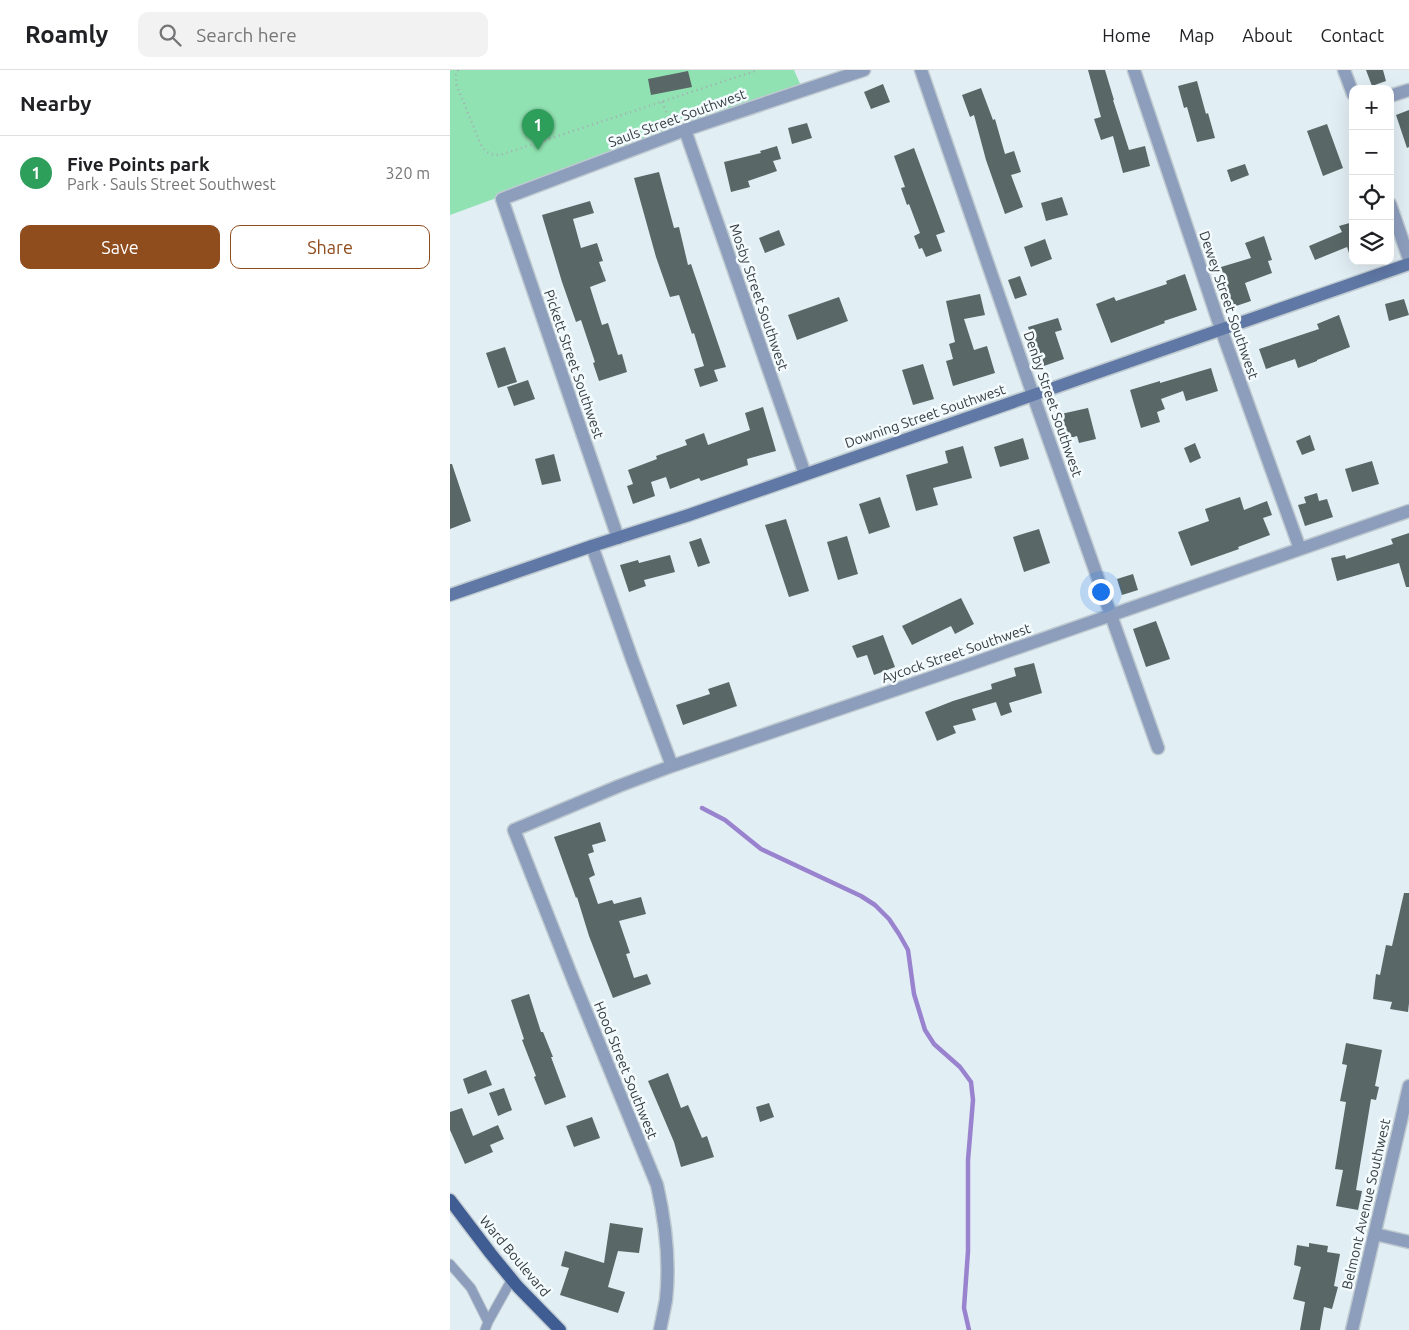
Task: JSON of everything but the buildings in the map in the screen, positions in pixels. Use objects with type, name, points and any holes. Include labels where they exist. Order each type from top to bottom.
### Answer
[{"type":"main road","name":"Ward Boulevard","points":[[453,1208],[512,1279],[560,1330]]},
{"type":"street","name":"Sauls Street Southwest","points":[[502,199],[680,132],[864,70]]},
{"type":"street","name":"Denby Street Southwest","points":[[921,70],[1033,395],[1158,748]]},
{"type":"street","name":"Dewey Street Southwest","points":[[1134,70],[1221,329],[1300,548]]},
{"type":"street","points":[[1344,70],[1350,85]]},
{"type":"street","points":[[1394,95],[1409,90]]},
{"type":"street","name":"Mosby Street Southwest","points":[[680,132],[805,474]]},
{"type":"street","name":"Pickett Street Southwest","points":[[502,199],[618,538]]},
{"type":"street","points":[[1394,216],[1409,259]]},
{"type":"street","name":"Downing Street Southwest","points":[[450,595],[689,515],[1409,264]]},
{"type":"street","name":"Aycock Street Southwest","points":[[514,830],[672,766],[1409,511]]},
{"type":"street","points":[[592,546],[672,766]]},
{"type":"street","name":"Hood Street Southwest","points":[[514,830],[657,1185],[663,1209],[667,1261],[666,1299],[660,1330]]},
{"type":"street","name":"Belmont Avenue Southwest","points":[[1352,1330],[1409,1086]]},
{"type":"street","points":[[1375,1234],[1409,1242]]},
{"type":"lane","points":[[450,1264],[471,1288],[486,1326]]},
{"type":"lane","points":[[486,1326],[512,1279]]},
{"type":"path","points":[[458,70],[456,84],[481,145],[485,151],[500,155],[758,70]]},
{"type":"path","points":[[662,102],[680,132]]},
{"type":"green space","points":[[450,70],[794,70],[801,86],[450,215]]},
{"type":"waterway","points":[[702,808],[725,820],[761,849],[861,896],[875,905],[889,919],[908,950],[914,994],[925,1030],[934,1044],[960,1067],[971,1082],[973,1100],[968,1160],[968,1251],[964,1308],[969,1330]]},
{"type":"place","name":"Five Points park","points":[[538,150]]}]
